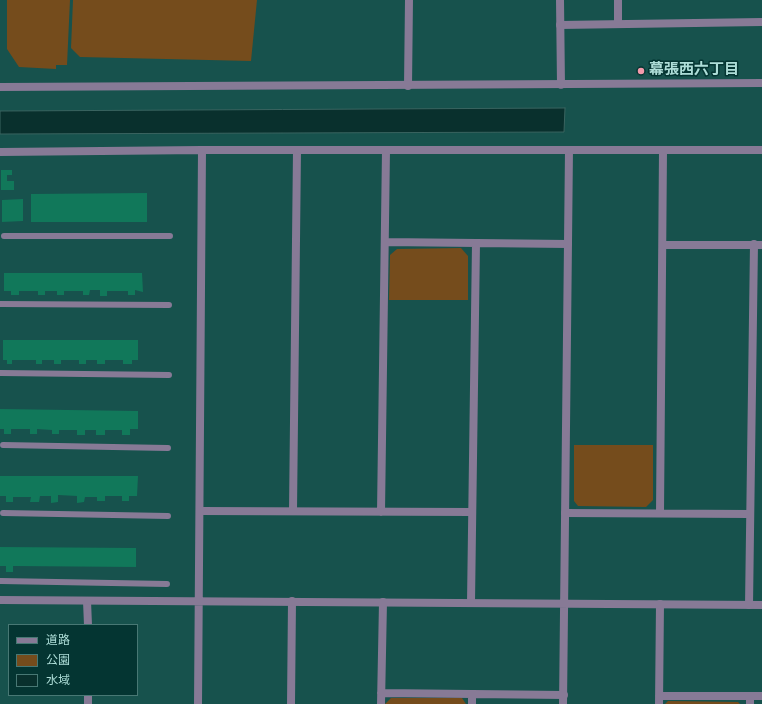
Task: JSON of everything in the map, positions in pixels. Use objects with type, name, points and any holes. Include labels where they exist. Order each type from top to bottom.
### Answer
[{"type":"street","points":[[408,86],[409,0]]},
{"type":"street","points":[[560,0],[561,85]]},
{"type":"street","points":[[618,0],[618,24]]},
{"type":"street","points":[[560,25],[762,22]]},
{"type":"street","points":[[0,87],[762,83]]},
{"type":"street","points":[[198,704],[202,150]]},
{"type":"street","points":[[0,152],[202,150],[762,150]]},
{"type":"street","points":[[293,511],[297,150]]},
{"type":"street","points":[[382,512],[386,150]]},
{"type":"street","points":[[564,704],[569,150]]},
{"type":"street","points":[[660,513],[663,151]]},
{"type":"street","points":[[385,242],[568,244]]},
{"type":"street","points":[[471,602],[476,243]]},
{"type":"street","points":[[662,244],[758,245],[750,514],[749,605]]},
{"type":"street","points":[[200,511],[472,512]]},
{"type":"street","points":[[565,514],[750,514]]},
{"type":"street","points":[[0,600],[762,605]]},
{"type":"street","points":[[87,600],[88,624]]},
{"type":"street","points":[[291,704],[292,601]]},
{"type":"street","points":[[381,704],[383,602]]},
{"type":"street","points":[[660,604],[659,700],[750,700],[762,696]]},
{"type":"street","points":[[381,694],[564,695]]},
{"type":"street","points":[[472,694],[472,704]]},
{"type":"lane","points":[[4,236],[170,236]]},
{"type":"lane","points":[[1,304],[169,305]]},
{"type":"lane","points":[[1,373],[169,375]]},
{"type":"lane","points":[[4,445],[168,448]]},
{"type":"lane","points":[[3,513],[168,516]]},
{"type":"lane","points":[[1,581],[167,584]]},
{"type":"green space","points":[[7,0],[70,0],[67,65],[56,65],[56,69],[19,67],[7,49]]},
{"type":"green space","points":[[73,0],[257,0],[251,61],[80,57],[71,48]]},
{"type":"green space","points":[[461,248],[468,256],[468,300],[389,300],[390,255],[397,249]]},
{"type":"green space","points":[[574,445],[653,445],[653,500],[646,507],[578,506],[574,501]]},
{"type":"green space","points":[[391,698],[462,698],[466,704],[385,704]]},
{"type":"green space","points":[[668,701],[738,702],[740,704],[665,704]]},
{"type":"water","points":[[565,108],[564,132],[0,134],[0,111]]},
{"type":"building","points":[[1,170],[12,170],[12,175],[7,175],[7,181],[14,181],[14,190],[1,190]]},
{"type":"building","points":[[147,193],[147,222],[31,222],[31,194]]},
{"type":"building","points":[[23,199],[23,221],[2,222],[2,200]]},
{"type":"building","points":[[4,273],[142,273],[143,292],[135,290],[135,295],[128,295],[128,291],[107,291],[107,296],[100,296],[100,290],[90,290],[89,295],[83,295],[83,291],[64,291],[64,295],[57,295],[57,291],[45,291],[45,295],[38,295],[38,291],[19,291],[19,295],[11,295],[11,291],[4,291]]},
{"type":"building","points":[[3,340],[138,340],[138,360],[132,360],[132,364],[123,364],[123,360],[105,360],[105,364],[97,364],[97,360],[86,360],[86,364],[79,364],[79,360],[61,360],[61,364],[54,364],[54,360],[42,360],[42,364],[36,364],[36,360],[12,360],[12,364],[7,364],[7,360],[3,360]]},
{"type":"building","points":[[0,409],[138,411],[138,429],[130,429],[130,435],[122,435],[122,430],[105,430],[105,435],[96,435],[96,430],[85,430],[85,435],[77,435],[77,430],[59,430],[59,434],[52,434],[52,430],[37,429],[37,434],[30,434],[30,429],[11,429],[11,434],[4,434],[4,429],[0,429]]},
{"type":"building","points":[[0,476],[138,476],[137,496],[129,496],[129,501],[122,501],[122,496],[105,496],[105,501],[97,501],[97,497],[85,497],[84,502],[77,503],[77,496],[58,495],[58,502],[51,503],[51,496],[40,496],[39,502],[30,502],[31,497],[13,497],[13,502],[6,502],[6,496],[0,496]]},
{"type":"building","points":[[0,547],[136,548],[136,567],[13,566],[13,572],[6,572],[6,566],[0,566]]},
{"type":"place","name":"幕張西六丁目","points":[[641,71]]}]
